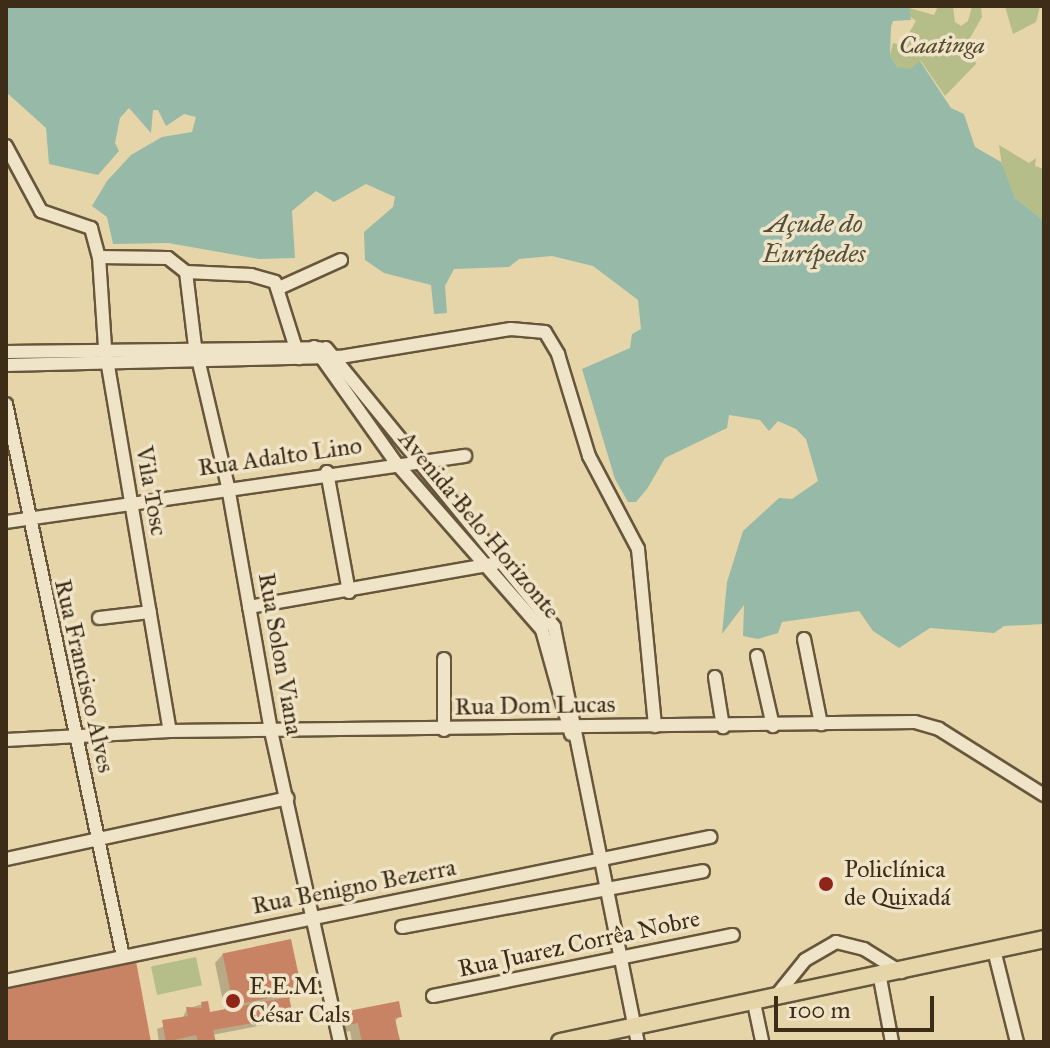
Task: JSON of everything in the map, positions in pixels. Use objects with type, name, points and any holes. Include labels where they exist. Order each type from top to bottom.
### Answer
[{"type":"main road","points":[[560,1042],[636,1034],[754,1003],[880,978],[1044,939]]},
{"type":"street","points":[[6,146],[41,211],[91,228],[99,257],[168,258],[186,272],[261,276],[279,288],[296,353]]},
{"type":"street","name":"Vila Tosc","points":[[99,257],[106,354],[170,731]]},
{"type":"street","points":[[279,288],[341,260]]},
{"type":"street","name":"Rua Solon Viana","points":[[186,272],[195,346],[228,487],[271,731],[340,1042]]},
{"type":"street","points":[[6,352],[198,359],[350,352],[531,327],[552,338],[589,456],[638,549],[655,726]]},
{"type":"street","points":[[6,365],[195,346],[296,353]]},
{"type":"street","name":"Avenida Belo Horizonte","points":[[323,352],[415,461],[450,497],[496,564],[548,629],[578,745],[623,956],[636,1034]]},
{"type":"street","name":"Avenida Belo Horizonte","points":[[323,352],[396,463],[496,564]]},
{"type":"street","name":"Rua Francisco Alves","points":[[6,404],[26,518],[123,957]]},
{"type":"street","name":"Rua Adalto Lino","points":[[6,522],[327,472],[465,456]]},
{"type":"street","points":[[327,472],[349,592]]},
{"type":"street","points":[[437,506],[450,497]]},
{"type":"street","points":[[249,607],[496,564]]},
{"type":"street","points":[[99,618],[150,612]]},
{"type":"street","points":[[804,639],[821,724]]},
{"type":"street","points":[[757,656],[773,726]]},
{"type":"street","points":[[444,659],[444,730]]},
{"type":"street","points":[[715,677],[723,727]]},
{"type":"street","name":"Rua Dom Lucas","points":[[6,740],[170,731],[927,723],[1044,795]]},
{"type":"street","points":[[6,859],[99,843],[287,798]]},
{"type":"street","name":"Rua Benigno Bezerra","points":[[6,981],[710,837]]},
{"type":"street","points":[[402,927],[703,871]]},
{"type":"street","name":"Rua Juarez Corrêa Nobre","points":[[433,996],[733,935]]},
{"type":"street","points":[[774,999],[805,960],[836,942],[864,949],[901,972]]},
{"type":"street","points":[[994,950],[1017,1042]]},
{"type":"street","points":[[880,978],[892,1042]]},
{"type":"street","points":[[754,1003],[762,1042]]},
{"type":"green space","name":"Caatinga","points":[[938,6],[953,6],[955,22],[961,26],[968,21],[972,6],[981,6],[982,17],[969,40],[976,64],[945,96],[921,61],[911,70],[897,67],[890,55],[893,43],[902,45],[916,21],[908,15],[909,8],[934,15]]},
{"type":"green space","name":"Caatinga","points":[[1005,6],[1040,6],[1036,22],[1013,34]]},
{"type":"green space","points":[[999,145],[1029,163],[1036,158],[1035,166],[1044,169],[1044,221],[1015,198],[1003,173]]},
{"type":"green space","points":[[196,957],[202,985],[157,995],[151,967]]},
{"type":"water","name":"Açude do Eurípedes","points":[[6,6],[909,6],[911,20],[893,21],[891,27],[890,55],[897,67],[911,69],[920,61],[951,108],[964,114],[975,147],[1001,162],[1015,198],[1044,221],[1044,624],[1004,626],[994,633],[930,628],[899,648],[873,631],[859,611],[782,622],[778,633],[758,639],[743,636],[744,605],[722,634],[727,582],[743,531],[779,498],[792,499],[818,481],[806,439],[796,429],[778,421],[769,431],[760,420],[729,415],[727,428],[665,458],[647,489],[636,502],[628,502],[615,479],[582,369],[630,348],[632,334],[641,329],[638,300],[593,266],[552,256],[519,259],[509,267],[454,269],[445,286],[447,313],[434,314],[431,285],[384,273],[365,260],[364,232],[393,207],[395,197],[366,184],[334,202],[316,191],[292,211],[295,258],[259,259],[168,243],[113,244],[107,217],[92,206],[107,181],[131,155],[162,137],[192,132],[196,117],[184,114],[166,126],[158,110],[153,110],[151,133],[129,108],[120,118],[115,143],[119,151],[98,175],[49,164],[46,128],[6,92]]},
{"type":"building","points":[[291,939],[302,991],[234,1005],[223,954]]},
{"type":"building","points":[[136,961],[151,1042],[6,1042],[6,988]]},
{"type":"building","points":[[289,997],[293,1016],[213,1030],[216,1042],[198,1042],[196,1035],[166,1042],[162,1020],[188,1016],[186,1007],[202,1008],[201,1002],[208,1001],[210,1012]]},
{"type":"building","points":[[399,1001],[402,1017],[395,1018],[400,1042],[362,1042],[358,1023],[346,1025],[343,1012]]},
{"type":"place","name":"Policlínica de Quixadá","points":[[826,884]]},
{"type":"place","name":"E.E.M. César Cals","points":[[233,1001]]}]
